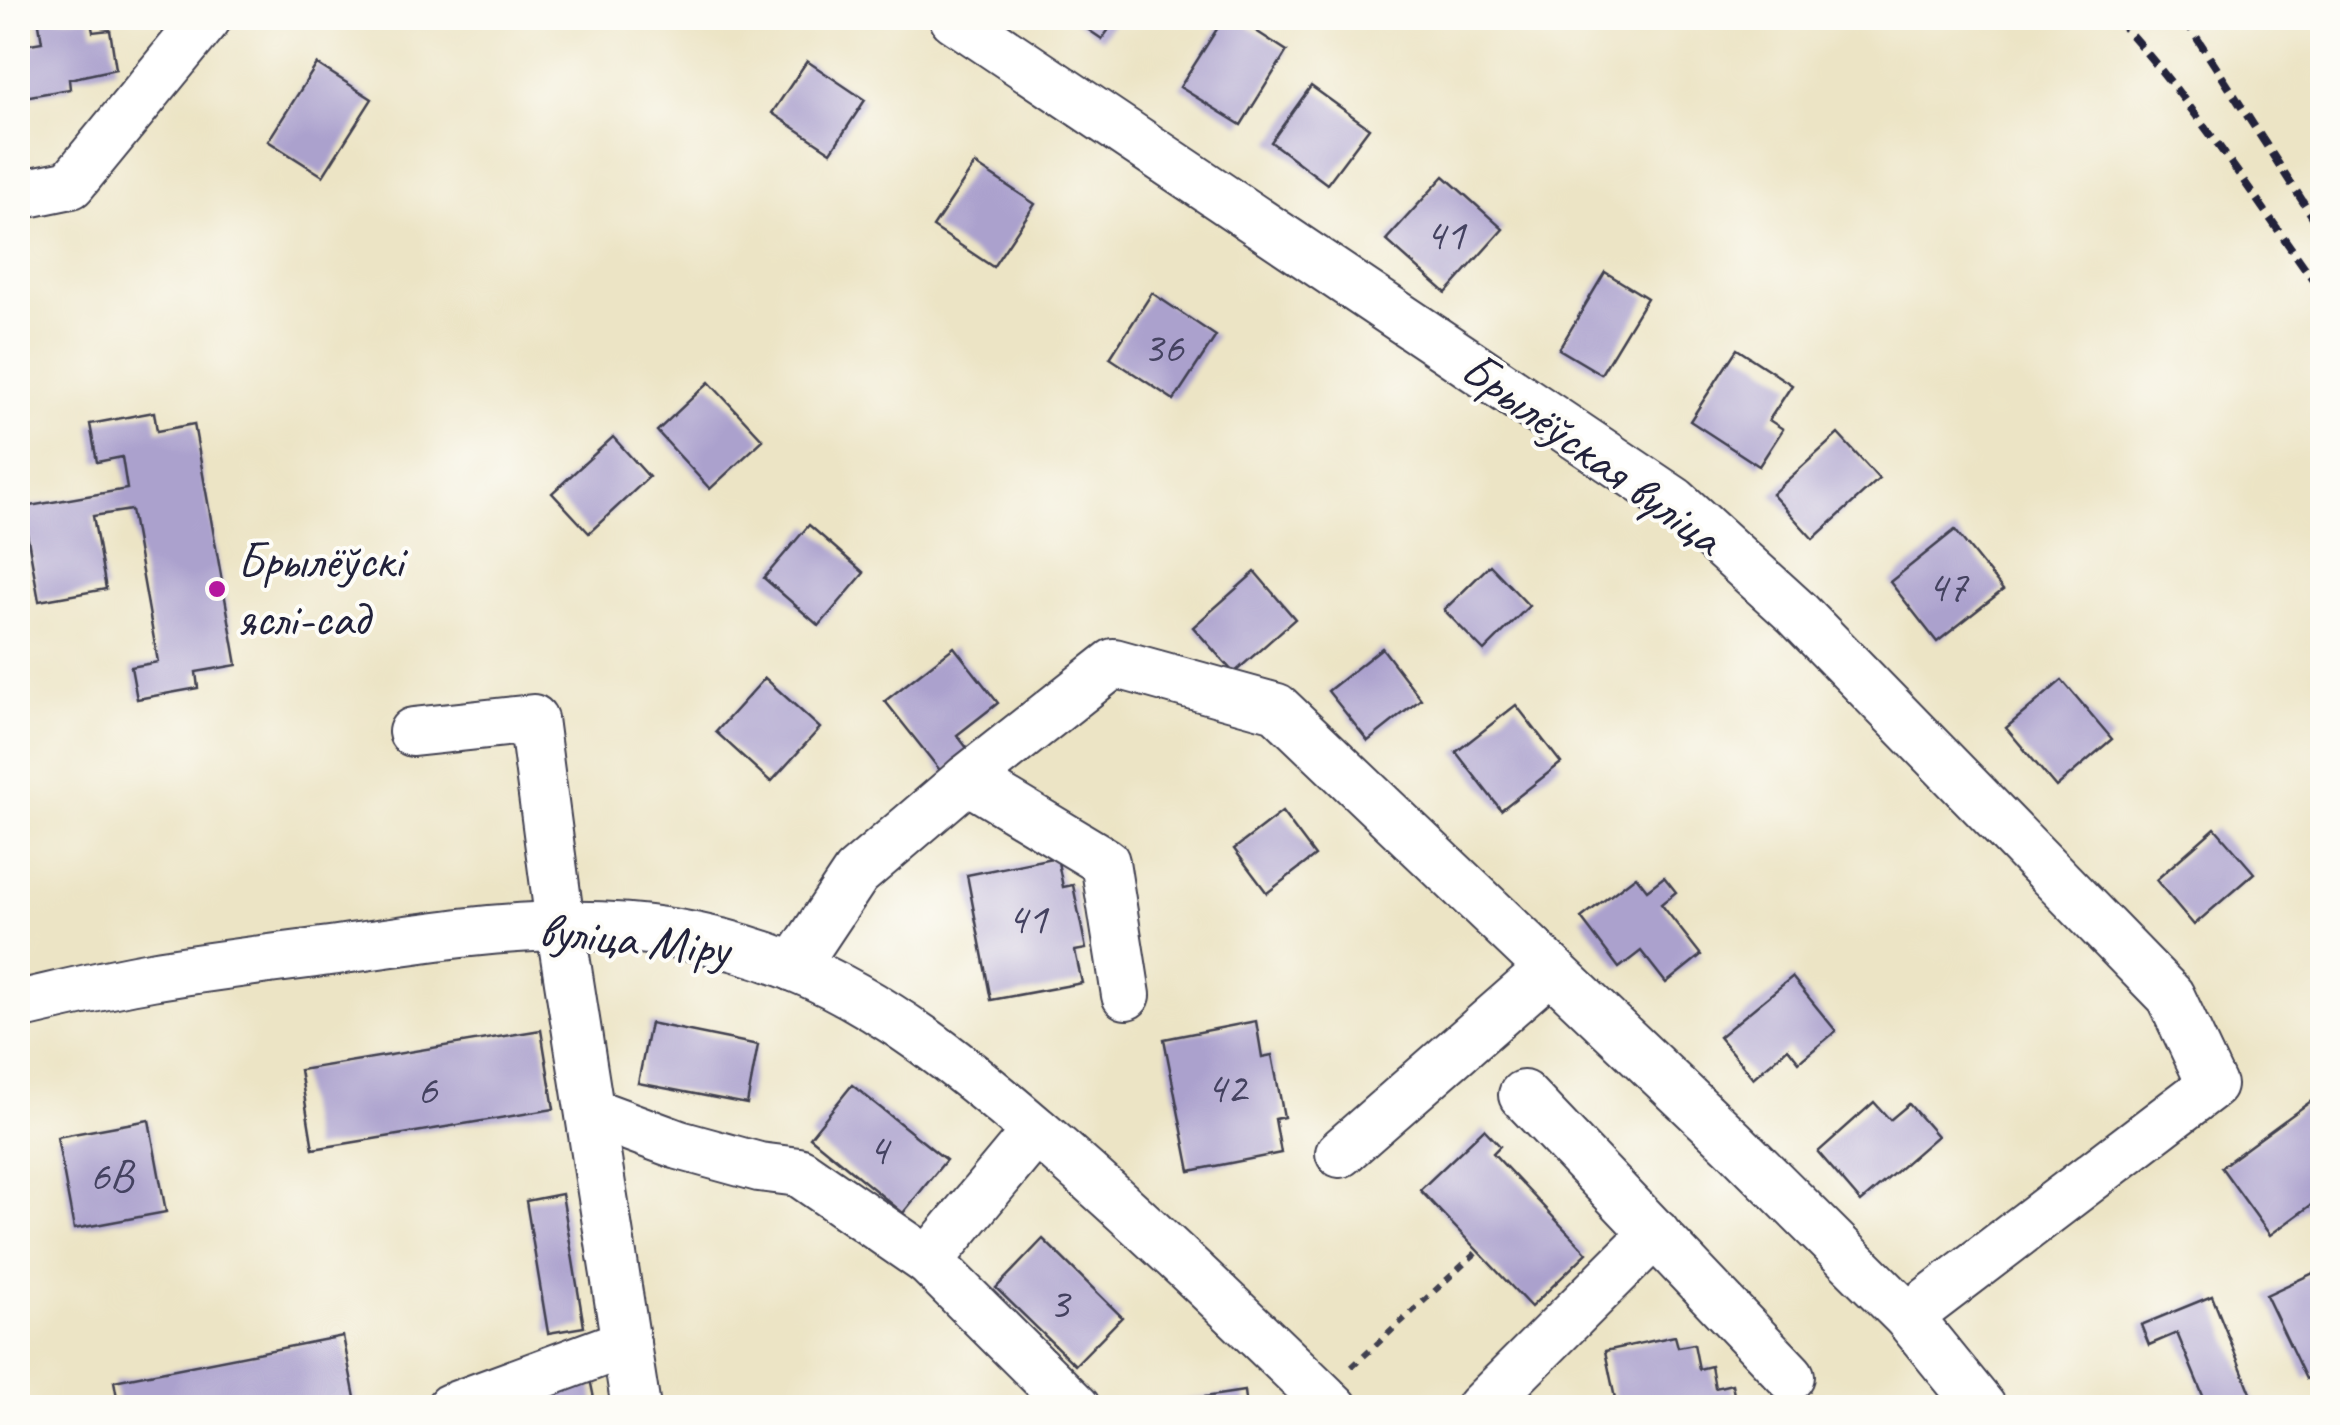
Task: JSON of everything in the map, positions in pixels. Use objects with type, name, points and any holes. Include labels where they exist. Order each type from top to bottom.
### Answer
[{"type":"street","points":[[18,195],[72,184],[207,18]]},
{"type":"street","name":"Брылёўская вуліца","points":[[954,18],[1674,501],[1798,614],[2170,996],[2212,1085],[1908,1318]]},
{"type":"street","points":[[794,967],[856,874],[1114,663],[1277,708],[1732,1142],[1908,1318],[1982,1408]]},
{"type":"street","points":[[413,732],[533,719],[560,924],[636,1408]]},
{"type":"street","points":[[968,779],[1105,862],[1126,995]]},
{"type":"street","name":"вуліца Міру","points":[[18,1005],[150,976],[496,927],[560,924],[676,934],[750,952],[794,967],[858,998],[986,1088],[1110,1194],[1328,1401]]},
{"type":"street","points":[[1340,1153],[1550,968]]},
{"type":"street","points":[[1523,1095],[1790,1376]]},
{"type":"street","points":[[590,1112],[678,1144],[760,1167],[799,1172],[928,1261],[1076,1408]]},
{"type":"street","points":[[928,1261],[1036,1130]]},
{"type":"street","points":[[1480,1408],[1655,1233]]},
{"type":"street","points":[[450,1408],[626,1343]]},
{"type":"path","points":[[1328,1401],[1478,1251]]},
{"type":"building","points":[[38,18],[90,18],[93,32],[110,30],[116,69],[69,79],[70,89],[18,98],[18,46],[42,42]]},
{"type":"building","points":[[1071,18],[1117,18],[1102,39]]},
{"type":"building","points":[[1224,18],[1236,18],[1287,51],[1241,125],[1180,87]]},
{"type":"building","points":[[807,61],[865,100],[831,152],[772,113]]},
{"type":"building","points":[[317,64],[372,99],[323,176],[268,141]]},
{"type":"building","points":[[1311,86],[1369,128],[1327,184],[1271,142]]},
{"type":"building","points":[[975,164],[1035,204],[993,267],[933,227]]},
{"type":"building","points":[[1444,176],[1503,229],[1446,293],[1386,240]]},
{"type":"building","points":[[1605,272],[1647,298],[1601,374],[1559,349]]},
{"type":"building","points":[[1152,293],[1216,336],[1174,400],[1110,358]]},
{"type":"building","points":[[1737,349],[1792,385],[1769,420],[1783,429],[1759,466],[1690,421]]},
{"type":"building","points":[[709,382],[763,440],[710,489],[657,431]]},
{"type":"building","points":[[154,412],[157,431],[194,424],[237,665],[196,672],[198,688],[137,699],[131,667],[158,662],[131,510],[93,516],[106,589],[39,601],[26,528],[18,529],[18,508],[127,489],[122,457],[97,462],[90,424]]},
{"type":"building","points":[[1838,434],[1879,479],[1813,539],[1772,494]]},
{"type":"building","points":[[613,437],[649,477],[589,533],[552,493]]},
{"type":"building","points":[[809,525],[864,573],[819,626],[764,578]]},
{"type":"building","points":[[1955,530],[2003,590],[1937,642],[1890,582]]},
{"type":"building","points":[[1490,565],[1529,606],[1484,651],[1444,610]]},
{"type":"building","points":[[1255,572],[1295,619],[1234,673],[1193,627]]},
{"type":"building","points":[[954,647],[998,703],[957,735],[970,752],[943,774],[885,701]]},
{"type":"building","points":[[1382,648],[1421,699],[1368,741],[1328,691]]},
{"type":"building","points":[[765,678],[820,728],[771,782],[716,732]]},
{"type":"building","points":[[2062,680],[2112,739],[2056,787],[2006,728]]},
{"type":"building","points":[[1516,705],[1561,763],[1501,810],[1456,752]]},
{"type":"building","points":[[1282,812],[1315,856],[1267,893],[1234,849]]},
{"type":"building","points":[[2215,828],[2254,873],[2194,925],[2156,880]]},
{"type":"building","points":[[1057,857],[1063,887],[1073,885],[1086,949],[1075,951],[1082,983],[991,1000],[967,875]]},
{"type":"building","points":[[1636,876],[1647,890],[1664,877],[1676,892],[1661,904],[1701,955],[1666,983],[1641,951],[1619,968],[1581,918]]},
{"type":"building","points":[[1792,977],[1836,1031],[1799,1062],[1788,1048],[1753,1078],[1719,1037]]},
{"type":"building","points":[[1256,1021],[1262,1057],[1272,1055],[1284,1117],[1275,1119],[1281,1153],[1190,1171],[1164,1039]]},
{"type":"building","points":[[650,1023],[758,1045],[747,1104],[638,1083]]},
{"type":"building","points":[[541,1030],[554,1109],[313,1149],[300,1070]]},
{"type":"building","points":[[852,1085],[946,1160],[903,1213],[810,1137]]},
{"type":"building","points":[[2318,1096],[2322,1102],[2322,1197],[2270,1235],[2221,1167]]},
{"type":"building","points":[[1874,1102],[1890,1120],[1909,1104],[1937,1136],[1861,1202],[1818,1152]]},
{"type":"building","points":[[149,1120],[166,1212],[74,1229],[57,1137]]},
{"type":"building","points":[[1484,1129],[1500,1146],[1493,1153],[1587,1253],[1531,1307],[1420,1190]]},
{"type":"building","points":[[562,1194],[584,1327],[548,1333],[526,1201]]},
{"type":"building","points":[[1043,1239],[1122,1317],[1075,1365],[996,1288]]},
{"type":"building","points":[[2322,1269],[2322,1371],[2306,1379],[2266,1295]]},
{"type":"building","points":[[2212,1296],[2257,1408],[2208,1408],[2177,1333],[2149,1345],[2141,1325]]},
{"type":"building","points":[[343,1336],[357,1408],[119,1408],[114,1381]]},
{"type":"building","points":[[1675,1336],[1678,1347],[1694,1344],[1699,1369],[1711,1366],[1715,1388],[1732,1384],[1735,1400],[1718,1403],[1719,1408],[1617,1408],[1605,1351]]},
{"type":"building","points":[[590,1379],[596,1408],[556,1408],[552,1386]]},
{"type":"building","points":[[1244,1391],[1246,1408],[1152,1408],[1152,1405]]},
{"type":"railway","points":[[2116,18],[2198,117],[2322,292]]},
{"type":"railway","points":[[2184,18],[2322,231]]},
{"type":"place","name":"Брылёўскі яслі-сад","points":[[217,589]]}]
